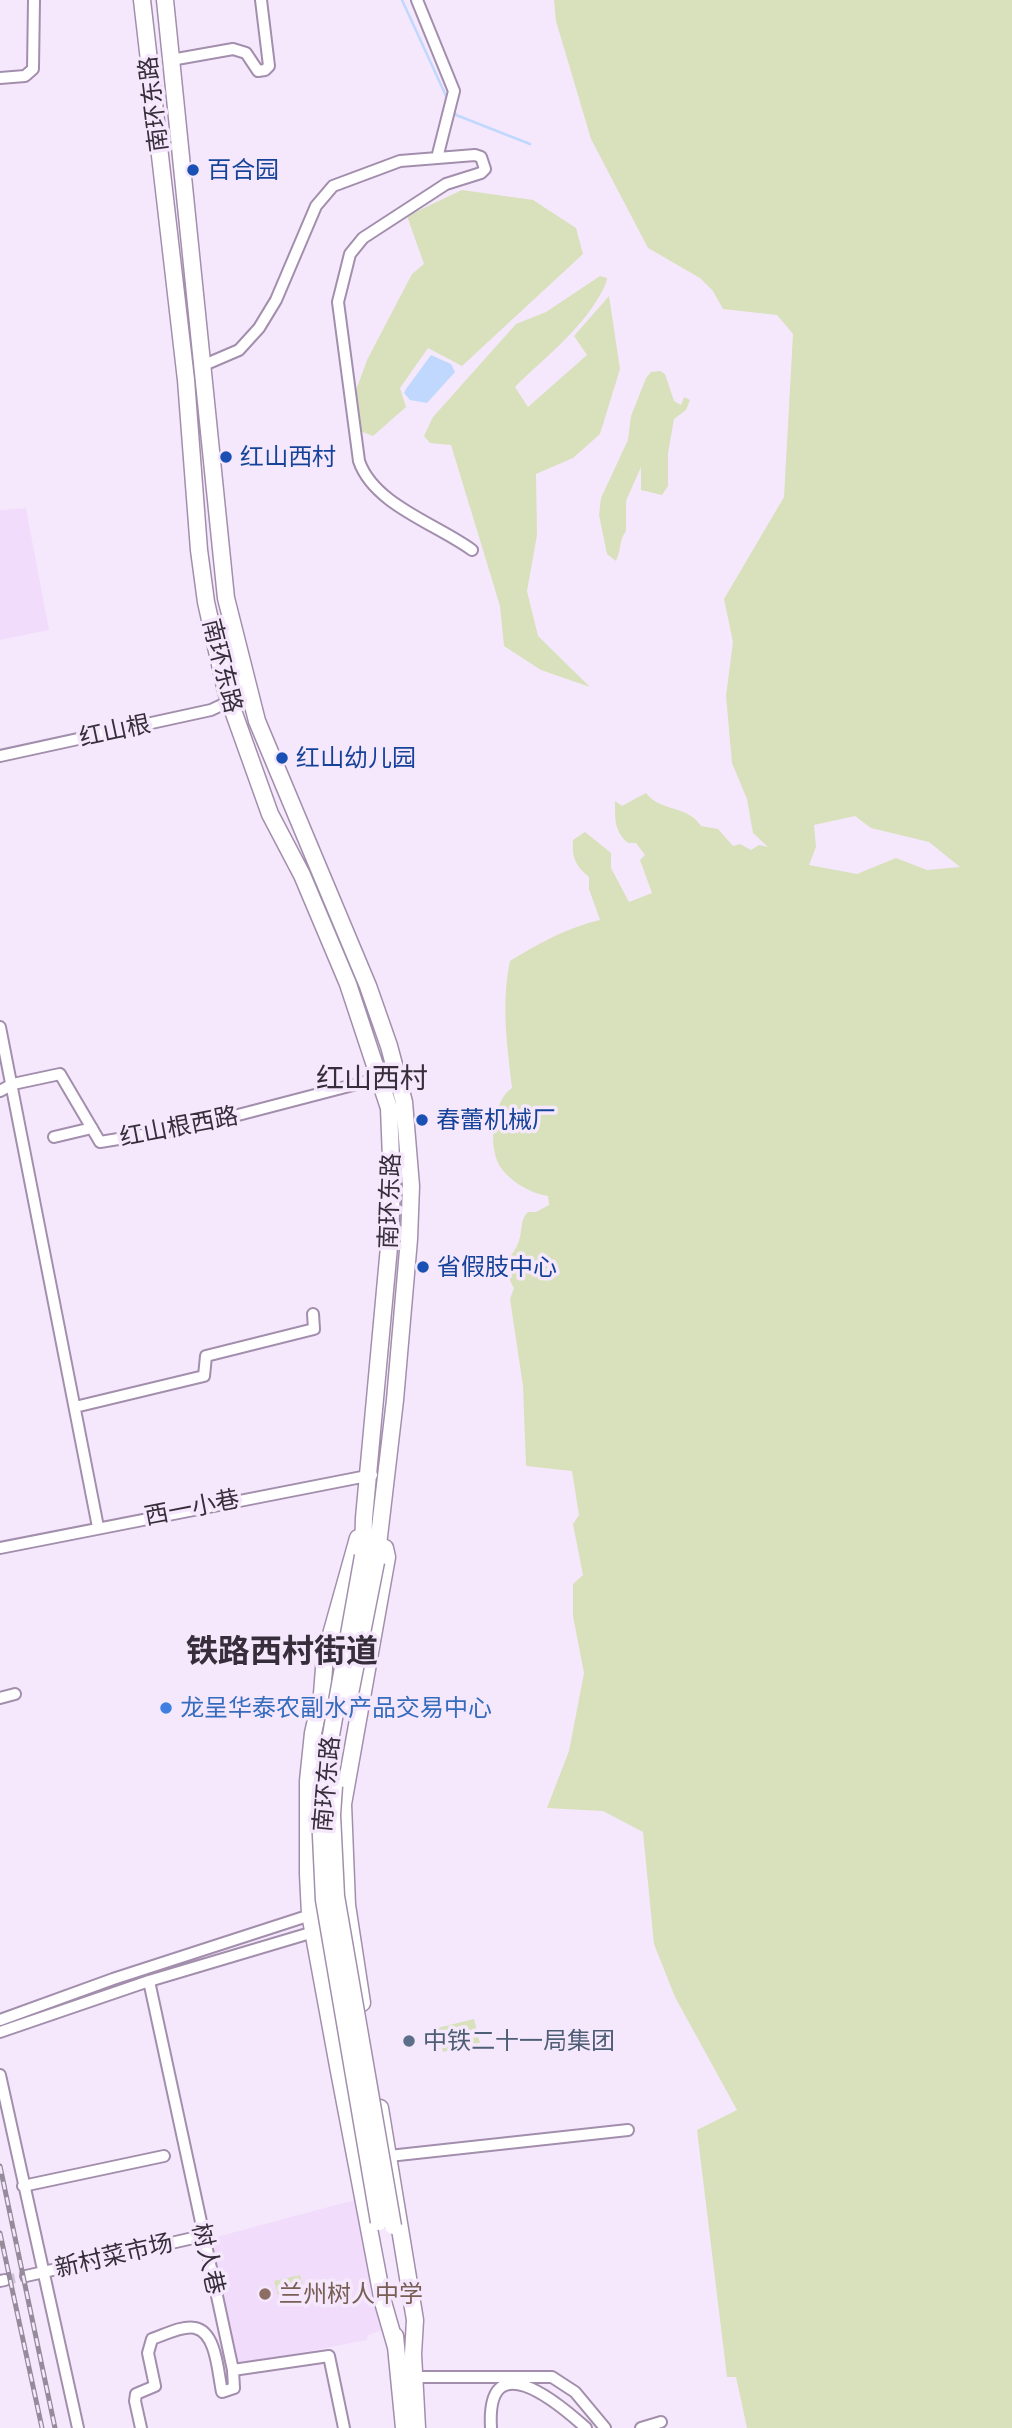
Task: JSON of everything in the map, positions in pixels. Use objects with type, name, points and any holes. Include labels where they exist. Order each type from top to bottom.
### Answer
[{"type":"highway","name":"南环东路","points":[[142,0],[186,380],[199,550],[206,602],[228,702],[270,814],[302,875],[348,984],[389,1108],[392,1184],[377,1474],[370,1559],[335,1766],[332,1815],[337,1896],[386,2224],[413,2354]]},
{"type":"highway","name":"南环东路","points":[[165,0],[226,598],[248,696],[291,807],[368,986],[389,1046],[404,1102],[411,1186],[409,1226],[395,1400],[377,1474]]},
{"type":"highway","points":[[228,702],[248,696]]},
{"type":"highway","name":"南环东路","points":[[372,1521],[387,1557],[343,1804],[347,1905],[415,2320],[413,2354],[417,2428]]},
{"type":"highway","points":[[372,1521],[325,1656],[322,1694],[313,1733],[307,1822],[310,1914],[383,2302],[396,2347]]},
{"type":"highway","name":"南环东路","points":[[386,2224],[404,2428]]},
{"type":"street","points":[[0,78],[24,76],[33,69],[34,0]]},
{"type":"street","points":[[171,60],[233,49],[246,53],[258,71],[265,70],[269,66],[261,0]]},
{"type":"street","points":[[417,0],[454,90],[437,158]]},
{"type":"street","points":[[204,365],[239,351],[259,328],[276,300],[316,206],[333,186],[400,161],[475,155],[481,157],[485,169],[476,175],[446,184],[363,239],[350,254],[338,302],[359,461],[365,478],[419,520],[455,537],[472,550]]},
{"type":"street","name":"红山根","points":[[0,756],[211,710],[228,702]]},
{"type":"street","points":[[0,1027],[97,1527]]},
{"type":"street","name":"红山根西路","points":[[13,1084],[60,1074],[100,1142],[192,1127],[380,1078]]},
{"type":"street","points":[[0,1091],[13,1084]]},
{"type":"street","points":[[54,1137],[92,1128]]},
{"type":"street","points":[[75,1407],[204,1376],[206,1356],[314,1329],[313,1314]]},
{"type":"street","name":"西一小巷","points":[[0,1548],[377,1474]]},
{"type":"street","points":[[0,1698],[15,1694]]},
{"type":"street","points":[[0,2021],[113,1979],[310,1914],[347,1905]]},
{"type":"street","points":[[0,2032],[149,1981],[314,1932],[350,1924]]},
{"type":"street","name":"树人巷","points":[[149,1981],[233,2370]]},
{"type":"street","points":[[0,2075],[78,2428]]},
{"type":"street","points":[[389,2156],[628,2130]]},
{"type":"street","points":[[23,2186],[164,2156]]},
{"type":"street","name":"新村菜市场","points":[[26,2276],[202,2236]]},
{"type":"street","points":[[141,2428],[135,2401],[136,2394],[155,2386],[148,2353],[152,2339],[192,2327],[200,2329],[212,2345],[222,2392],[234,2388],[233,2370],[329,2356],[344,2428]]},
{"type":"street","points":[[414,2377],[513,2381],[552,2377],[575,2392],[606,2428]]},
{"type":"street","points":[[491,2428],[492,2398],[500,2388],[513,2381],[537,2390],[586,2428]]},
{"type":"street","points":[[641,2428],[661,2422]]},
{"type":"shaded area","points":[[26,508],[49,630],[0,640],[0,510]]},
{"type":"shaded area","points":[[362,2198],[383,2330],[368,2335],[367,2340],[238,2365],[209,2239]]},
{"type":"green space","points":[[554,0],[1012,0],[1012,2428],[747,2428],[736,2377],[727,2377],[697,2130],[737,2110],[675,1997],[654,1944],[643,1832],[603,1811],[547,1808],[569,1751],[584,1673],[573,1616],[573,1584],[583,1575],[573,1524],[579,1515],[572,1471],[526,1466],[523,1386],[510,1299],[514,1288],[507,1265],[518,1244],[526,1214],[549,1205],[548,1196],[522,1187],[505,1173],[494,1149],[496,1114],[505,1094],[512,1088],[506,1024],[507,977],[510,961],[531,948],[577,927],[600,920],[589,889],[589,877],[580,869],[573,852],[573,840],[585,832],[611,853],[611,868],[629,902],[652,893],[640,860],[645,855],[636,843],[628,843],[618,829],[615,801],[622,806],[646,793],[659,803],[689,815],[701,826],[718,829],[733,846],[740,844],[751,850],[759,845],[768,847],[753,833],[747,799],[732,763],[726,696],[733,642],[724,599],[784,497],[793,334],[777,315],[723,309],[713,291],[700,278],[648,248],[591,139],[556,21]],"holes":[[[855,816],[871,828],[929,842],[960,867],[927,870],[896,858],[857,874],[809,865],[816,847],[814,825]]]},
{"type":"green space","points":[[462,190],[533,200],[576,228],[583,254],[462,366],[428,348],[400,388],[406,407],[373,436],[360,431],[355,393],[367,360],[412,274],[424,264],[407,216]]},
{"type":"green space","points":[[600,276],[607,278],[606,283],[588,313],[566,339],[515,387],[528,407],[587,355],[574,336],[609,296],[620,369],[600,434],[573,458],[536,474],[537,535],[527,591],[538,636],[590,687],[541,670],[504,646],[500,606],[451,445],[430,443],[424,436],[433,417],[516,324],[546,312]]},
{"type":"green space","points":[[660,371],[665,374],[674,401],[681,405],[684,397],[690,400],[686,410],[674,419],[668,453],[668,486],[662,495],[641,490],[641,467],[626,501],[626,531],[616,561],[607,554],[599,515],[601,498],[628,440],[631,416],[646,378],[651,372]]},
{"type":"green space","points":[[474,2019],[480,2043],[443,2052],[437,2028]]},
{"type":"green space","points":[[300,2275],[304,2289],[278,2295],[274,2281]]},
{"type":"water","points":[[431,355],[451,364],[455,372],[427,403],[410,400],[404,393]]},
{"type":"waterway","points":[[402,0],[447,98]]},
{"type":"waterway","points":[[454,110],[456,115],[530,144]]},
{"type":"tunnel","points":[[5,2280],[26,2276]]},
{"type":"railway","points":[[0,2166],[55,2428]]},
{"type":"railway","points":[[0,2233],[42,2428]]},
{"type":"place","name":"百合园","points":[[193,170]]},
{"type":"place","name":"红山西村","points":[[226,457]]},
{"type":"place","name":"红山幼儿园","points":[[282,758]]},
{"type":"place","name":"春蕾机械厂","points":[[422,1120]]},
{"type":"place","name":"省假肢中心","points":[[423,1267]]},
{"type":"place","name":"龙呈华泰农副水产品交易中心","points":[[166,1708]]},
{"type":"place","name":"中铁二十一局集团","points":[[409,2041]]},
{"type":"place","name":"兰州树人中学","points":[[265,2294]]},
{"type":"district","name":"红山西村","points":[[372,1079]]},
{"type":"district","name":"铁路西村街道","points":[[282,1652]]}]
